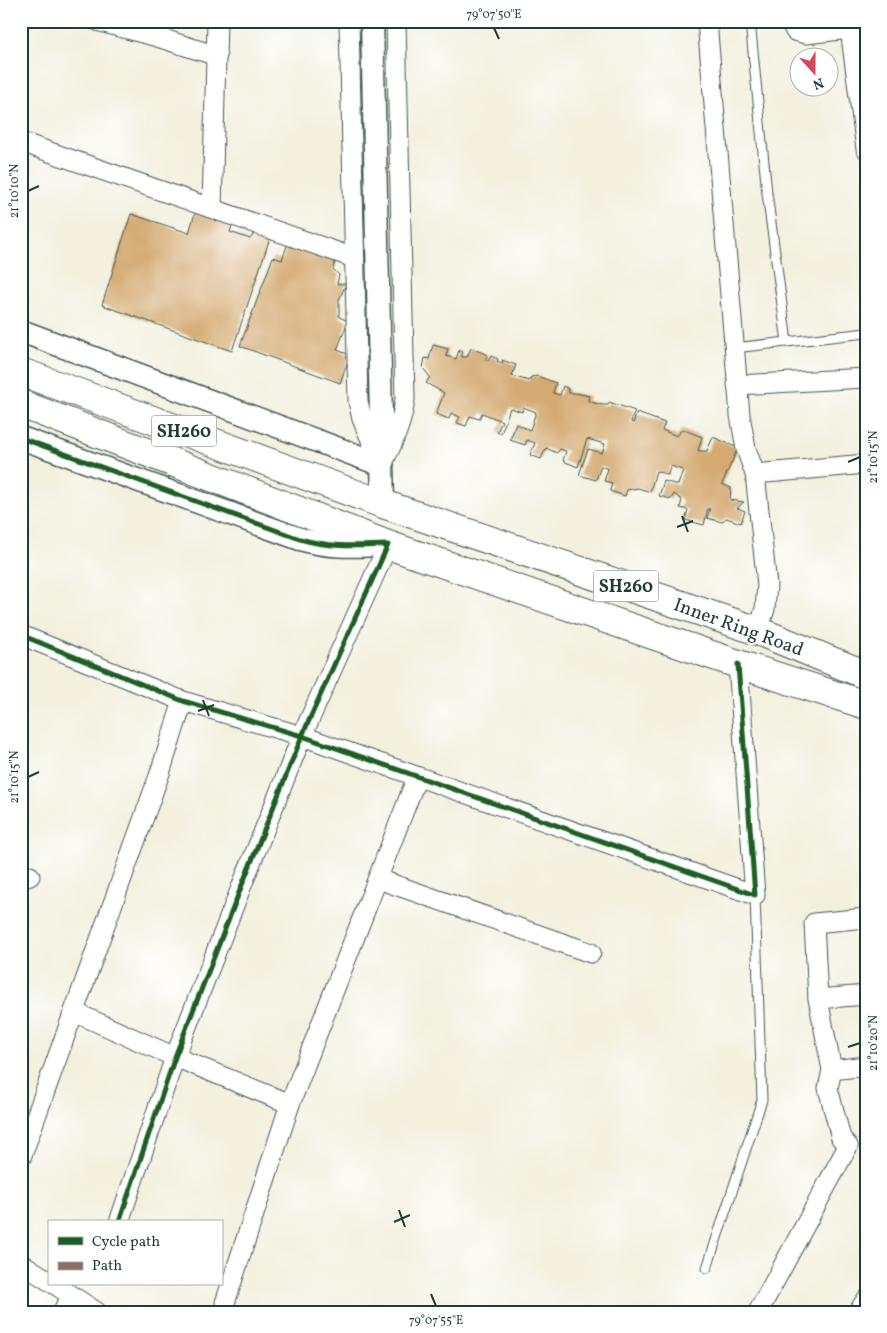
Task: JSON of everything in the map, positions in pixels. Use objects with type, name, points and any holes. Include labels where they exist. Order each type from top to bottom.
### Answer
[{"type":"highway","name":"SH260","points":[[21,372],[383,504]]},
{"type":"highway","name":"Inner Ring Road","points":[[21,404],[388,545],[738,664],[866,705]]},
{"type":"highway","name":"Inner Ring Road","points":[[383,504],[758,631],[866,675]]},
{"type":"street","points":[[97,21],[154,36],[217,56]]},
{"type":"street","points":[[212,208],[217,21]]},
{"type":"street","points":[[349,21],[358,401],[362,419],[382,465]]},
{"type":"street","points":[[372,21],[383,504]]},
{"type":"street","points":[[382,465],[403,417],[405,399],[396,21]]},
{"type":"street","points":[[707,21],[740,415],[746,449],[755,474],[766,585],[765,609],[758,631]]},
{"type":"street","points":[[790,21],[795,31],[806,34],[858,28],[866,149]]},
{"type":"street","points":[[21,142],[354,258]]},
{"type":"street","points":[[21,331],[382,465]]},
{"type":"street","points":[[737,385],[866,378]]},
{"type":"street","points":[[21,438],[320,545],[340,547],[388,545],[302,736],[175,1057],[120,1220]]},
{"type":"street","points":[[755,474],[866,464]]},
{"type":"street","points":[[21,635],[183,701],[302,736],[754,895],[738,664]]},
{"type":"street","points":[[21,1158],[160,773],[183,701]]},
{"type":"street","points":[[226,1303],[290,1104],[417,777]]},
{"type":"street","points":[[378,879],[591,953]]},
{"type":"street","points":[[758,1312],[857,1145],[841,1138],[828,1088],[832,1070],[818,1000],[814,923],[866,918]]},
{"type":"street","points":[[818,1000],[866,995]]},
{"type":"street","points":[[74,1012],[175,1057],[290,1104]]},
{"type":"street","points":[[832,1070],[866,1066]]},
{"type":"street","points":[[21,1263],[48,1280]]},
{"type":"street","points":[[57,1286],[97,1312]]},
{"type":"street","points":[[62,1312],[72,1296]]},
{"type":"street","points":[[858,1312],[866,1300]]},
{"type":"lane","points":[[750,21],[767,193],[787,342]]},
{"type":"lane","points":[[734,348],[866,333]]},
{"type":"lane","points":[[707,1268],[762,1100],[754,895]]},
{"type":"building","points":[[209,209],[235,217],[230,232],[250,239],[255,233],[270,238],[232,351],[102,305],[131,214],[189,233],[195,213],[206,217]]},
{"type":"building","points":[[288,243],[336,260],[333,269],[339,275],[337,284],[346,284],[339,300],[339,317],[348,321],[337,350],[350,355],[340,383],[240,346],[273,257],[282,260]]},
{"type":"building","points":[[433,345],[448,349],[446,356],[456,359],[459,350],[462,351],[462,357],[467,357],[471,348],[488,355],[485,360],[488,361],[491,356],[503,364],[502,360],[516,365],[512,376],[529,381],[531,377],[537,376],[556,383],[553,393],[560,395],[563,386],[567,388],[569,393],[589,396],[588,401],[602,405],[608,405],[609,402],[635,411],[631,422],[633,423],[637,413],[665,423],[662,430],[677,436],[682,429],[702,437],[698,451],[707,451],[713,437],[738,448],[722,484],[731,488],[730,500],[744,502],[737,508],[745,511],[741,523],[726,518],[722,522],[707,518],[710,509],[708,508],[704,525],[685,520],[688,510],[680,508],[682,500],[674,494],[671,499],[659,496],[664,481],[678,485],[683,470],[670,466],[668,475],[656,471],[650,492],[638,488],[627,490],[625,496],[610,491],[612,483],[604,481],[608,469],[601,466],[596,480],[579,475],[588,449],[602,453],[605,444],[587,439],[578,467],[563,461],[566,451],[560,449],[557,453],[546,448],[541,459],[530,455],[535,443],[527,440],[525,445],[510,440],[516,424],[530,430],[536,412],[523,407],[522,412],[510,408],[501,434],[497,432],[502,421],[482,413],[479,419],[470,416],[466,426],[457,423],[460,417],[451,413],[449,419],[436,414],[444,393],[426,383],[430,377],[423,368],[425,358],[429,359]]},
{"type":"marked path","points":[[21,879],[30,876]]},
{"type":"cycle path","points":[[21,438],[300,539],[333,545],[388,545],[302,736],[242,885],[175,1057],[120,1220]]},
{"type":"cycle path","points":[[21,635],[183,701],[302,736],[755,895],[738,664]]}]
